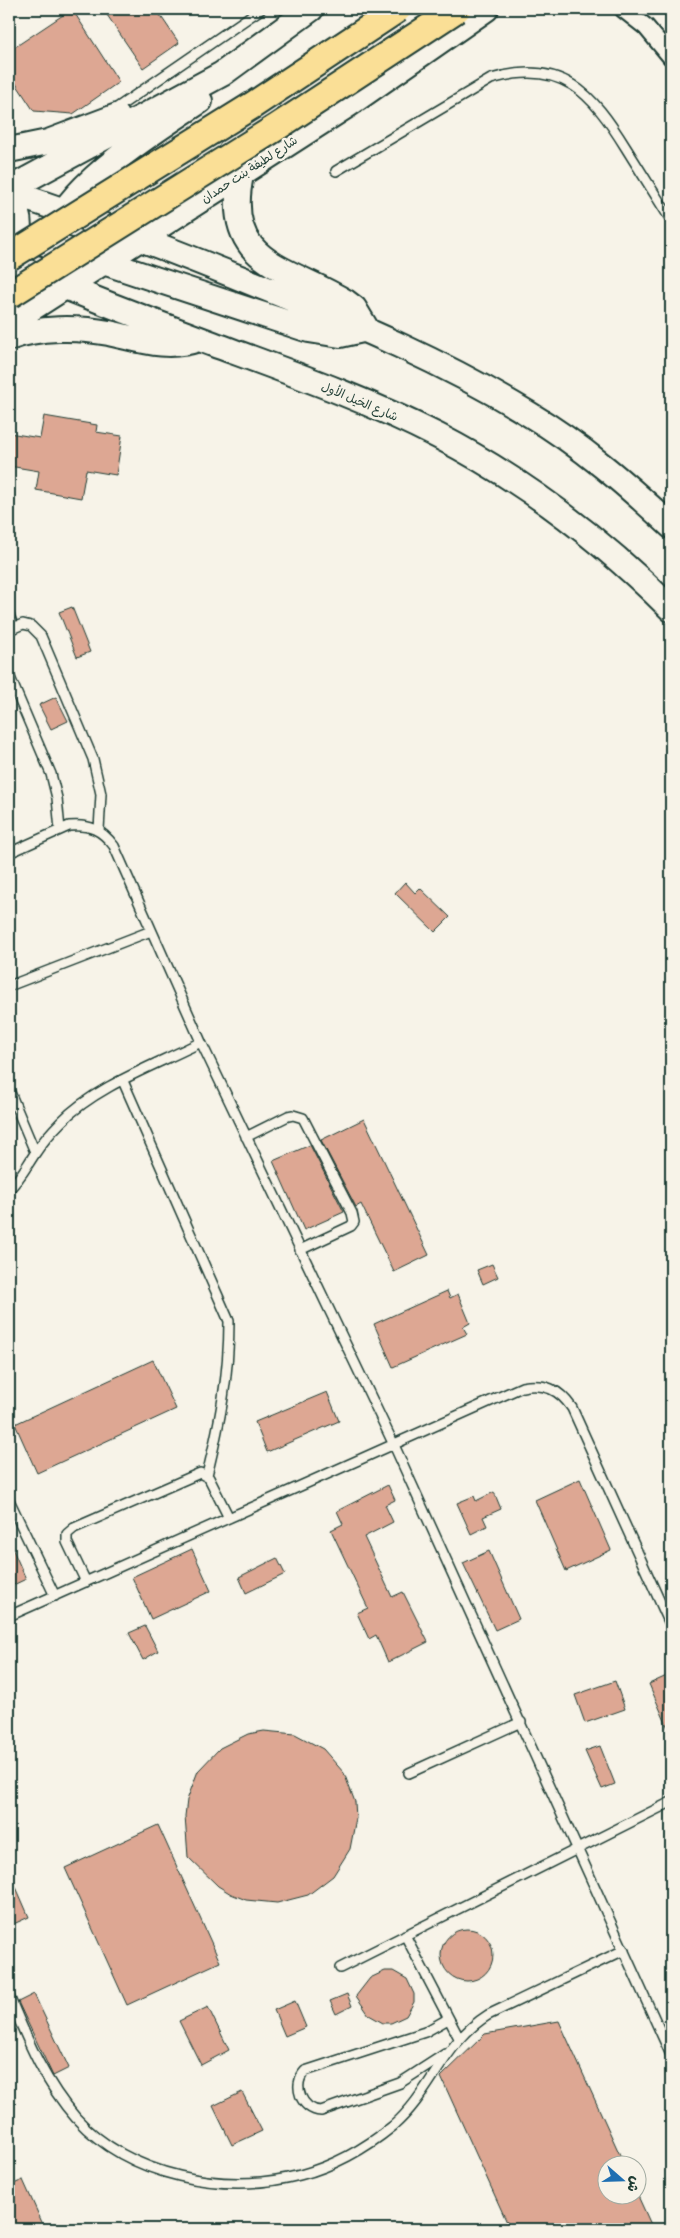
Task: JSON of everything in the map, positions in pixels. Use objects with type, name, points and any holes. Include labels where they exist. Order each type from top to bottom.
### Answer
[{"type":"main road","points":[[9,190],[222,74],[311,9]]},
{"type":"main road","points":[[13,236],[253,105],[398,9]]},
{"type":"main road","name":"شارع لطيفة بنت حمدان","points":[[9,296],[261,137],[457,9]]},
{"type":"main road","name":"شارع لطيفة بنت حمدان","points":[[9,323],[348,105],[486,9]]},
{"type":"main road","points":[[9,150],[48,142],[99,123],[192,79],[222,74]]},
{"type":"main road","points":[[64,287],[55,267],[52,240],[63,210],[81,190],[104,170],[202,100],[222,74]]},
{"type":"main road","points":[[241,175],[236,196],[238,218],[244,235],[253,249],[266,262],[346,302],[361,316],[367,329]]},
{"type":"main road","points":[[9,190],[141,239],[367,329],[423,355],[530,414],[582,450],[671,526]]},
{"type":"main road","points":[[9,196],[18,215],[9,263]]},
{"type":"main road","points":[[13,236],[52,240],[141,239]]},
{"type":"main road","points":[[52,240],[105,262],[309,330],[350,335],[367,329]]},
{"type":"main road","name":"شارع الخيل الأول","points":[[9,263],[64,287],[366,402],[438,436],[480,460],[571,520],[623,562],[671,609]]},
{"type":"main road","points":[[9,338],[39,331],[86,330],[161,345],[187,343],[200,339]]},
{"type":"street","points":[[623,9],[646,27],[671,57]]},
{"type":"lane","points":[[99,123],[124,102],[261,9]]},
{"type":"lane","points":[[336,171],[484,83],[506,75],[537,73],[566,81],[592,99],[610,123],[671,220]]},
{"type":"lane","points":[[9,615],[12,629],[23,624],[31,626],[41,636],[93,759],[100,794],[99,830]]},
{"type":"lane","points":[[9,675],[51,774],[57,798],[60,830]]},
{"type":"lane","points":[[9,853],[60,830],[79,825],[99,830],[114,846],[200,1042],[394,1445],[671,2055]]},
{"type":"lane","points":[[9,986],[151,931]]},
{"type":"lane","points":[[9,1189],[27,1168],[35,1152],[61,1122],[76,1109],[123,1081],[200,1042]]},
{"type":"lane","points":[[123,1081],[229,1321],[229,1361],[219,1426],[207,1475],[229,1518]]},
{"type":"lane","points":[[9,1090],[35,1152]]},
{"type":"lane","points":[[246,1136],[288,1116],[293,1115],[303,1118],[352,1213],[354,1222],[351,1226],[300,1250]]},
{"type":"lane","points":[[9,1616],[522,1387],[537,1385],[551,1388],[564,1396],[572,1408],[671,1626]]},
{"type":"lane","points":[[86,1582],[67,1542],[70,1530],[196,1475],[207,1475]]},
{"type":"lane","points":[[9,1500],[55,1596]]},
{"type":"lane","points":[[409,1773],[521,1722]]},
{"type":"lane","points":[[340,1968],[671,1802]]},
{"type":"lane","points":[[405,1935],[459,2038]]},
{"type":"lane","points":[[9,1996],[37,2061],[54,2092],[77,2119],[103,2142],[133,2160],[166,2173],[200,2181],[266,2182],[300,2175],[334,2163],[366,2146],[394,2124],[419,2099],[448,2053],[472,2025],[488,2015],[624,1950]]},
{"type":"lane","points":[[448,2019],[425,2032],[305,2071],[298,2082],[298,2088],[305,2104],[315,2111],[321,2112],[400,2083],[419,2073],[448,2053]]},
{"type":"building","points":[[72,9],[119,82],[73,114],[34,111],[9,73],[9,51]]},
{"type":"building","points":[[103,9],[156,9],[179,43],[143,68]]},
{"type":"building","points":[[44,416],[97,425],[96,432],[122,436],[116,475],[86,470],[81,498],[36,490],[39,471],[9,466],[9,433],[40,438]]},
{"type":"building","points":[[72,607],[90,652],[77,657],[59,612]]},
{"type":"building","points":[[56,697],[68,721],[51,729],[39,705]]},
{"type":"building","points":[[405,882],[415,893],[420,888],[450,917],[435,932],[395,893]]},
{"type":"building","points":[[364,1119],[429,1255],[394,1272],[361,1204],[356,1207],[321,1140]]},
{"type":"building","points":[[310,1145],[344,1212],[304,1230],[273,1161]]},
{"type":"building","points":[[492,1264],[498,1277],[483,1284],[477,1270]]},
{"type":"building","points":[[447,1291],[450,1298],[458,1294],[470,1323],[463,1327],[467,1334],[393,1367],[374,1324]]},
{"type":"building","points":[[153,1360],[176,1409],[37,1473],[15,1424]]},
{"type":"building","points":[[327,1392],[339,1421],[267,1452],[255,1422]]},
{"type":"building","points":[[580,1479],[611,1550],[566,1571],[535,1500]]},
{"type":"building","points":[[388,1485],[395,1500],[385,1505],[393,1522],[364,1537],[392,1597],[403,1592],[428,1642],[388,1662],[376,1635],[369,1639],[357,1613],[368,1608],[331,1530],[343,1524],[337,1511]]},
{"type":"building","points":[[494,1492],[501,1509],[483,1517],[487,1526],[471,1534],[457,1503],[474,1496],[476,1501]]},
{"type":"building","points":[[9,1541],[26,1579],[9,1587]]},
{"type":"building","points":[[192,1549],[211,1591],[151,1619],[132,1577]]},
{"type":"building","points":[[489,1551],[519,1619],[495,1630],[463,1563]]},
{"type":"building","points":[[277,1558],[285,1574],[246,1593],[239,1577]]},
{"type":"building","points":[[145,1626],[158,1651],[143,1660],[129,1633]]},
{"type":"building","points":[[671,1674],[671,1735],[649,1684]]},
{"type":"building","points":[[615,1681],[625,1709],[585,1723],[575,1695]]},
{"type":"building","points":[[264,1731],[295,1734],[323,1749],[344,1773],[355,1802],[356,1818],[350,1849],[333,1876],[308,1895],[277,1903],[246,1900],[231,1894],[218,1886],[188,1857],[185,1816],[187,1800],[198,1771],[220,1748],[248,1734]]},
{"type":"building","points":[[600,1746],[615,1784],[602,1789],[585,1751]]},
{"type":"building","points":[[158,1825],[220,1962],[127,2005],[65,1868]]},
{"type":"building","points":[[9,1871],[29,1917],[9,1926]]},
{"type":"building","points":[[462,1929],[472,1929],[486,1936],[493,1950],[493,1960],[486,1974],[472,1981],[462,1981],[452,1977],[445,1970],[441,1960],[441,1950],[445,1940],[452,1933]]},
{"type":"building","points":[[385,1971],[393,1971],[407,1979],[414,1994],[414,2002],[406,2016],[391,2023],[383,2023],[369,2015],[356,1996],[370,1978]]},
{"type":"building","points":[[34,1994],[69,2068],[53,2076],[18,2002]]},
{"type":"building","points":[[347,1994],[352,2006],[336,2014],[330,2001]]},
{"type":"building","points":[[295,2001],[306,2027],[285,2036],[274,2010]]},
{"type":"building","points":[[208,2007],[229,2050],[201,2065],[179,2021]]},
{"type":"building","points":[[559,2021],[620,2156],[598,2156],[598,2206],[643,2206],[653,2229],[510,2229],[441,2077],[485,2034]]},
{"type":"building","points":[[242,2092],[262,2131],[232,2145],[213,2106]]},
{"type":"building","points":[[23,2180],[45,2229],[9,2229],[9,2186]]}]
